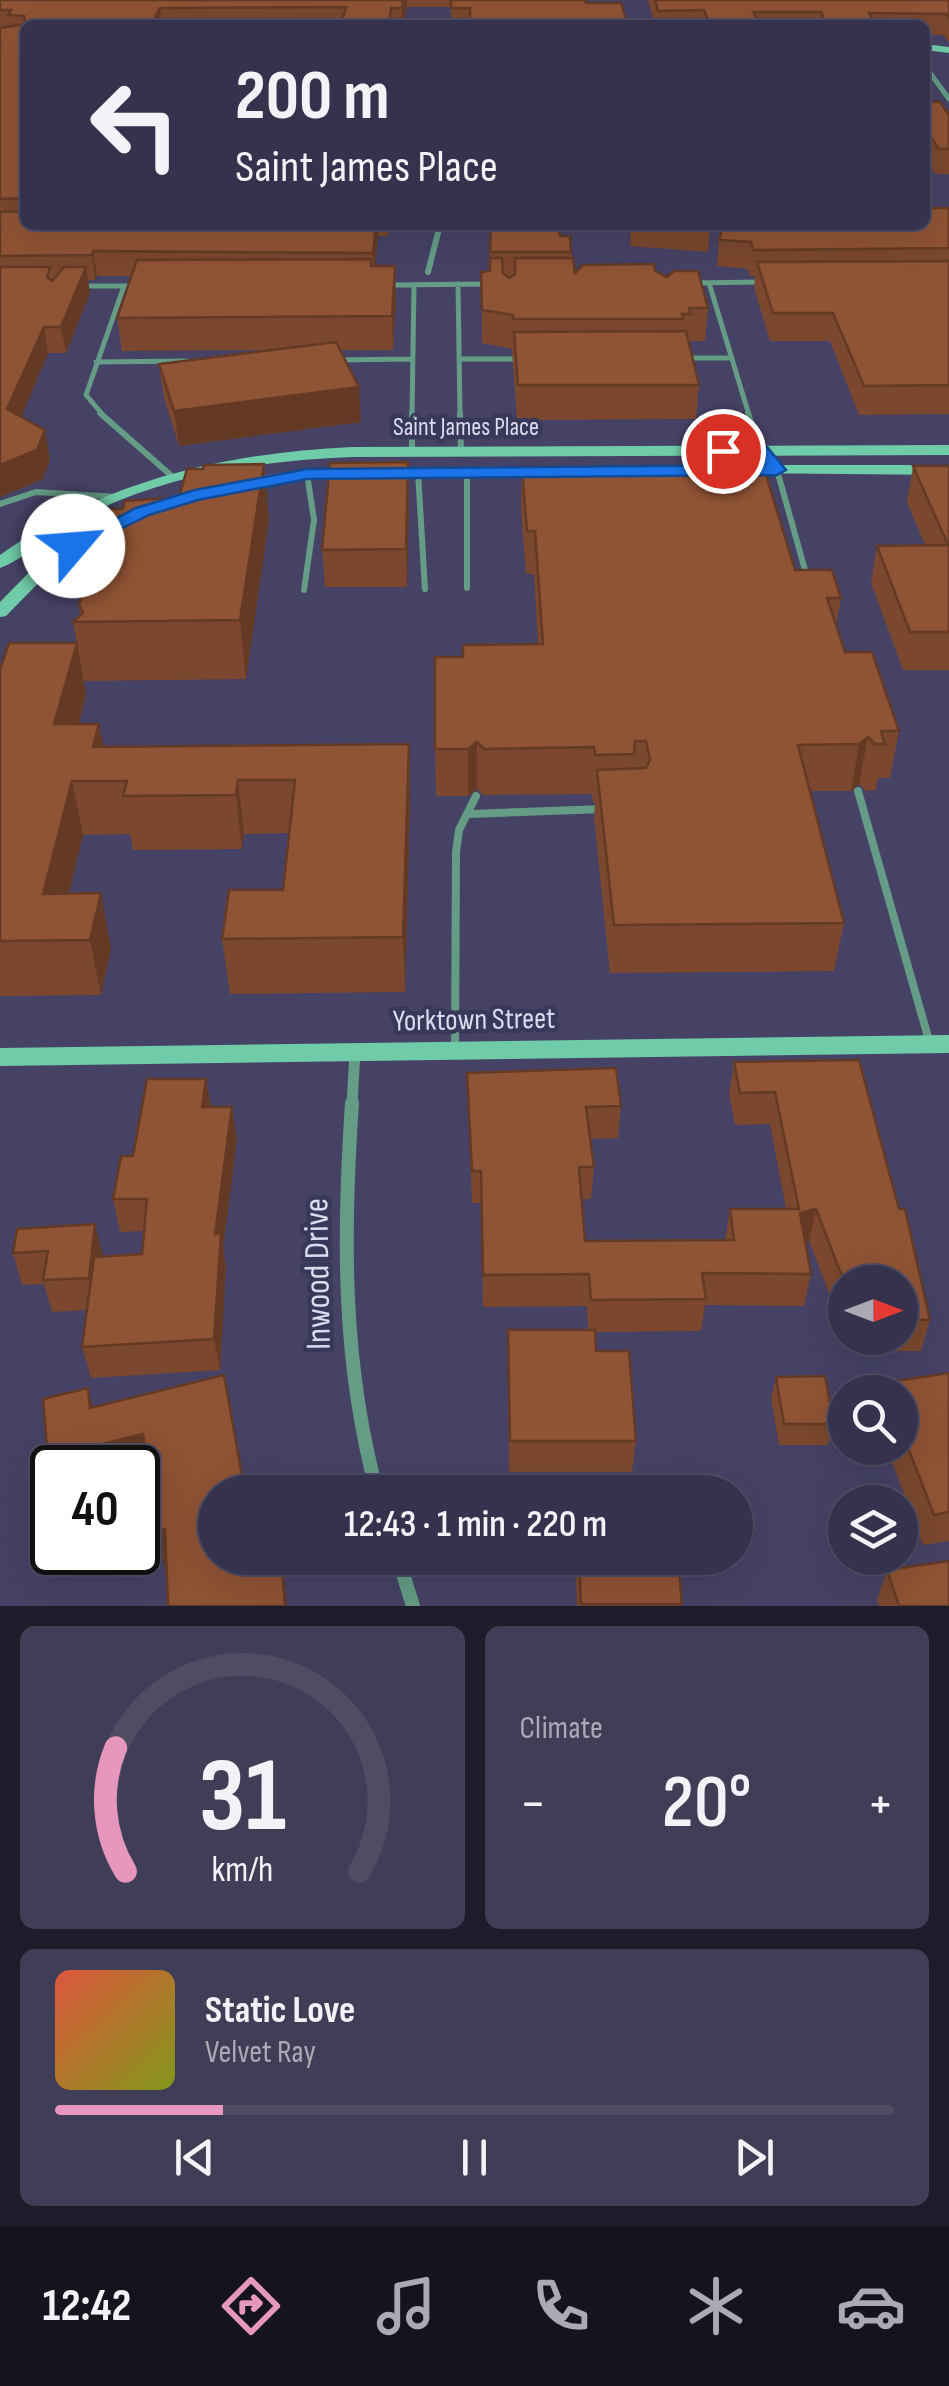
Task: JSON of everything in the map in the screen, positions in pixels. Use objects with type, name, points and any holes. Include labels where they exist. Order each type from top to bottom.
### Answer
[{"type":"street","points":[[930,73],[949,98]]},
{"type":"street","points":[[428,272],[439,230]]},
{"type":"street","name":"Saint James Place","points":[[0,563],[74,514],[117,497],[266,457],[412,452],[949,450]]},
{"type":"street","points":[[760,451],[777,470]]},
{"type":"street","points":[[727,470],[949,470]]},
{"type":"street","name":"Saint James Place","points":[[228,487],[307,474],[561,471]]},
{"type":"street","points":[[0,612],[35,574],[73,546],[143,512]]},
{"type":"street","name":"Yorktown Street","points":[[0,1057],[940,1044]]},
{"type":"street","name":"Inwood Drive","points":[[355,1051],[344,1230],[344,1336],[371,1475]]},
{"type":"street","points":[[403,1575],[413,1606]]},
{"type":"lane","points":[[709,282],[760,451]]},
{"type":"lane","points":[[676,283],[774,282]]},
{"type":"lane","points":[[458,284],[461,452]]},
{"type":"lane","points":[[376,285],[492,284]]},
{"type":"lane","points":[[412,452],[414,285]]},
{"type":"lane","points":[[64,286],[144,286]]},
{"type":"lane","points":[[124,286],[86,395],[90,404],[179,482]]},
{"type":"lane","points":[[460,359],[537,358]]},
{"type":"lane","points":[[674,358],[732,358]]},
{"type":"lane","points":[[334,360],[413,360]]},
{"type":"lane","points":[[96,362],[195,361]]},
{"type":"lane","points":[[777,470],[810,586]]},
{"type":"lane","points":[[418,472],[425,589]]},
{"type":"lane","points":[[467,472],[467,588]]},
{"type":"lane","points":[[304,590],[314,520],[307,474]]},
{"type":"lane","points":[[0,504],[36,492],[117,497]]},
{"type":"lane","points":[[858,791],[940,1044]]},
{"type":"lane","points":[[455,1050],[456,852],[459,830],[476,796]]},
{"type":"lane","points":[[470,814],[620,808]]},
{"type":"building","points":[[0,0],[403,0],[402,8],[391,8],[390,20],[342,20],[346,7],[160,8],[154,20],[24,20],[24,16],[8,15],[11,10],[0,10]]},
{"type":"building","points":[[451,0],[585,0],[621,3],[626,20],[470,20],[470,8],[451,8]]},
{"type":"building","points":[[655,0],[949,0],[949,18],[946,14],[869,13],[873,20],[825,20],[821,12],[753,12],[757,20],[708,20],[704,10],[658,11]]},
{"type":"building","points":[[20,25],[20,198],[0,199],[0,28]]},
{"type":"building","points":[[930,102],[940,102],[949,115],[949,149],[939,149],[932,139]]},
{"type":"building","points":[[930,208],[949,208],[949,248],[753,250],[751,242],[719,240],[722,230],[930,230]]},
{"type":"building","points":[[20,211],[20,230],[375,230],[373,253],[93,251],[92,255],[0,256],[0,212]]},
{"type":"building","points":[[491,230],[559,230],[560,236],[570,236],[571,252],[490,252]]},
{"type":"building","points":[[490,258],[502,258],[503,273],[509,278],[515,274],[515,258],[573,258],[575,273],[583,265],[654,264],[655,271],[667,277],[674,271],[698,271],[708,308],[689,308],[691,314],[682,314],[683,319],[513,319],[513,315],[482,310],[481,272],[490,271]]},
{"type":"building","points":[[371,259],[371,266],[395,266],[392,316],[117,318],[137,260]]},
{"type":"building","points":[[949,261],[949,385],[864,386],[833,313],[773,313],[757,262]]},
{"type":"building","points":[[0,267],[50,267],[47,277],[52,281],[64,267],[86,267],[61,327],[44,327],[7,409],[45,430],[37,450],[0,465]]},
{"type":"building","points":[[686,331],[699,385],[518,385],[514,332]]},
{"type":"building","points":[[336,342],[359,387],[174,411],[159,364]]},
{"type":"building","points":[[408,462],[406,549],[322,550],[330,463]]},
{"type":"building","points":[[264,464],[240,620],[73,622],[83,613],[79,604],[108,509],[123,509],[125,501],[179,497],[187,469]]},
{"type":"building","points":[[763,465],[795,570],[832,570],[841,598],[827,598],[845,652],[872,652],[899,731],[881,731],[885,744],[875,744],[868,737],[859,744],[798,745],[844,923],[614,925],[597,770],[646,768],[650,760],[646,741],[635,741],[634,754],[595,755],[594,747],[484,749],[477,742],[468,749],[435,749],[435,657],[463,657],[463,645],[543,644],[535,531],[527,531],[522,467]]},
{"type":"building","points":[[913,466],[949,466],[949,632],[910,632],[877,546],[948,545]]},
{"type":"building","points":[[9,643],[77,643],[54,724],[99,724],[93,747],[409,744],[403,937],[222,939],[229,890],[283,890],[295,780],[238,780],[236,795],[123,796],[127,781],[72,781],[43,894],[101,893],[90,940],[0,941],[0,669]]},
{"type":"building","points":[[859,1060],[899,1209],[905,1209],[918,1265],[838,1265],[816,1209],[800,1213],[811,1274],[702,1273],[706,1299],[591,1300],[589,1274],[483,1275],[481,1171],[472,1171],[467,1073],[616,1068],[621,1106],[586,1107],[594,1167],[579,1167],[585,1241],[734,1240],[730,1209],[799,1209],[775,1092],[740,1093],[734,1062]]},
{"type":"building","points":[[147,1079],[206,1079],[202,1107],[232,1107],[215,1234],[221,1234],[214,1339],[82,1347],[94,1257],[142,1254],[147,1199],[113,1199],[121,1156],[133,1156]]},
{"type":"building","points":[[95,1224],[89,1278],[43,1280],[48,1251],[13,1253],[17,1229]]},
{"type":"building","points":[[918,1267],[930,1320],[918,1320]]},
{"type":"building","points":[[508,1330],[595,1330],[596,1351],[629,1351],[636,1441],[510,1441]]},
{"type":"building","points":[[949,1373],[949,1512],[934,1515],[915,1465],[918,1465],[918,1378]]},
{"type":"building","points":[[224,1375],[242,1475],[198,1475],[198,1575],[282,1575],[285,1606],[168,1606],[165,1529],[160,1531],[160,1445],[144,1445],[143,1434],[98,1445],[47,1445],[43,1399],[88,1388],[90,1408]]},
{"type":"building","points":[[825,1376],[828,1424],[784,1424],[776,1377]]},
{"type":"building","points":[[949,1561],[949,1606],[899,1606],[889,1575],[918,1575],[918,1566]]},
{"type":"building","points":[[580,1575],[679,1575],[682,1604],[581,1604]]},
{"type":"route","points":[[73,546],[143,512],[195,495],[307,474],[777,470],[760,451],[723,451]]}]
